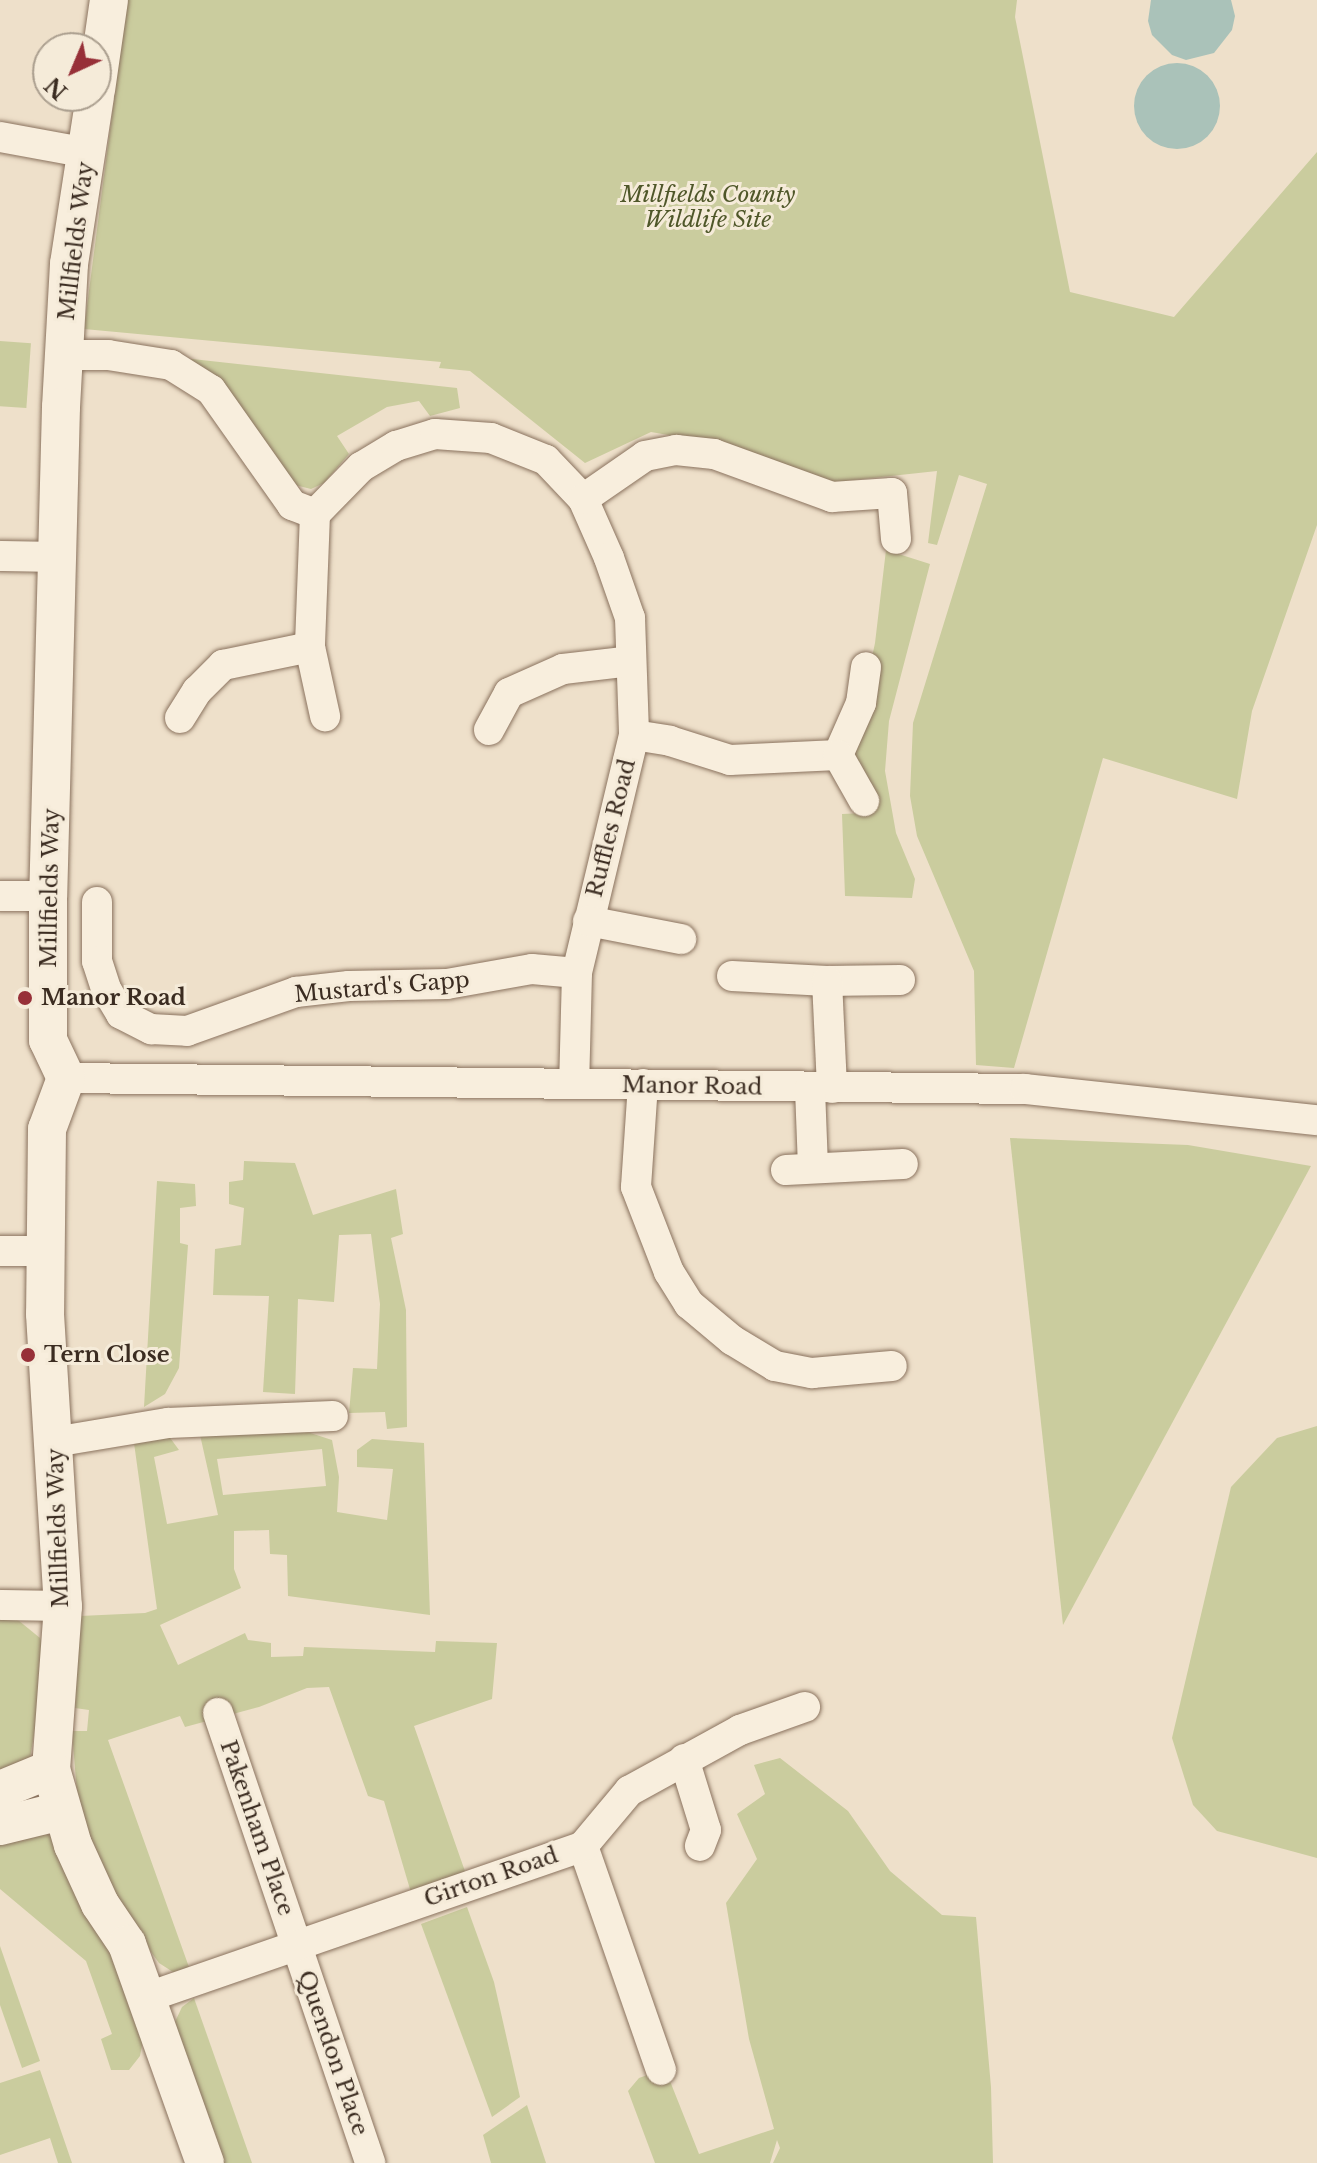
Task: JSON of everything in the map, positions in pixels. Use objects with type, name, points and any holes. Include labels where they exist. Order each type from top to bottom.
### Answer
[{"type":"street","points":[[104,32],[109,0]]},
{"type":"street","name":"Millfields Way","points":[[93,112],[69,264],[63,355],[48,896],[48,1040],[66,1078],[47,1129],[45,1314],[63,1606],[51,1769],[73,1845],[100,1904],[127,1944],[148,1997],[205,2163]]},
{"type":"street","points":[[0,137],[87,153]]},
{"type":"street","points":[[63,355],[108,355],[171,365],[211,390],[292,505],[315,514],[310,647],[325,716]]},
{"type":"street","name":"Ruffles Road","points":[[315,514],[361,467],[396,446],[435,434],[491,438],[546,460],[583,499],[609,558],[630,618],[634,735],[577,973],[574,1084]]},
{"type":"street","points":[[583,499],[645,456],[676,450],[714,454],[832,497],[892,493],[896,539]]},
{"type":"street","points":[[0,556],[58,557]]},
{"type":"street","points":[[180,718],[197,691],[223,665],[310,647]]},
{"type":"street","points":[[489,730],[509,693],[563,669],[631,661]]},
{"type":"street","points":[[864,801],[838,755],[861,703],[866,667]]},
{"type":"street","name":"Ruffles Road","points":[[634,735],[670,741],[730,760],[838,755]]},
{"type":"street","points":[[0,896],[48,896]]},
{"type":"street","name":"Mustard's Gapp","points":[[97,902],[97,961],[106,989],[121,1014],[151,1029],[187,1031],[296,992],[349,986],[447,984],[532,969],[577,973]]},
{"type":"street","name":"Ruffles Road","points":[[588,921],[681,939]]},
{"type":"street","points":[[732,976],[827,981],[900,980]]},
{"type":"street","points":[[827,981],[821,1088],[799,1169],[903,1164]]},
{"type":"street","name":"Manor Road","points":[[66,1078],[1025,1089],[1317,1120]]},
{"type":"street","points":[[643,1084],[636,1187],[669,1272],[689,1304],[732,1340],[775,1366],[812,1373],[892,1366]]},
{"type":"street","points":[[0,1251],[46,1251]]},
{"type":"street","points":[[54,1442],[168,1423],[333,1416]]},
{"type":"street","points":[[0,1605],[63,1606]]},
{"type":"street","name":"Girton Road","points":[[148,1997],[296,1943],[583,1846],[629,1791],[740,1730],[805,1707]]},
{"type":"street","name":"Pakenham Place","points":[[218,1713],[296,1943]]},
{"type":"street","points":[[684,1759],[706,1830],[700,1846]]},
{"type":"street","points":[[0,1790],[51,1769]]},
{"type":"street","points":[[0,1826],[61,1811]]},
{"type":"street","points":[[583,1846],[661,2070]]},
{"type":"street","name":"Quendon Place","points":[[296,1943],[370,2163]]},
{"type":"green space","name":"Millfields County Wildlife Site","points":[[127,0],[1017,0],[1015,17],[1070,292],[1174,317],[1317,152],[1317,525],[1252,711],[1237,799],[1103,758],[1014,1068],[976,1065],[974,971],[917,836],[910,796],[913,723],[987,484],[959,475],[937,545],[928,543],[937,471],[826,483],[720,444],[651,432],[585,463],[470,371],[439,368],[441,362],[84,329]]},
{"type":"green space","points":[[0,341],[31,343],[26,408],[0,406]]},
{"type":"green space","points":[[183,358],[457,388],[460,408],[430,416],[419,401],[387,407],[337,436],[349,454],[324,483],[311,489],[295,485]]},
{"type":"green space","points":[[886,550],[930,564],[889,721],[885,771],[896,833],[915,879],[912,898],[845,896],[842,814],[864,813],[879,804],[851,756],[875,643]]},
{"type":"green space","points":[[1010,1138],[1188,1145],[1311,1166],[1063,1625]]},
{"type":"green space","points":[[244,1161],[295,1163],[313,1215],[396,1189],[403,1234],[391,1238],[406,1310],[407,1427],[387,1429],[385,1412],[349,1413],[353,1368],[377,1369],[380,1304],[371,1234],[339,1235],[334,1302],[298,1299],[295,1394],[263,1392],[269,1296],[213,1295],[215,1249],[241,1245],[244,1208],[229,1204],[229,1182],[243,1180]]},
{"type":"green space","points":[[157,1181],[195,1184],[196,1206],[180,1208],[180,1243],[188,1245],[179,1368],[165,1394],[144,1407]]},
{"type":"green space","points":[[198,1426],[295,1428],[332,1440],[339,1477],[337,1512],[387,1520],[393,1469],[357,1467],[357,1450],[372,1439],[424,1443],[430,1615],[288,1596],[287,1555],[270,1554],[269,1530],[234,1531],[234,1569],[241,1588],[160,1625],[178,1665],[245,1633],[248,1640],[271,1643],[271,1657],[303,1656],[304,1647],[435,1652],[436,1641],[497,1643],[492,1699],[414,1726],[467,1877],[412,1896],[384,1801],[368,1796],[329,1687],[307,1688],[259,1707],[185,1727],[180,1716],[108,1740],[190,1970],[173,1972],[159,1963],[112,1892],[97,1861],[77,1793],[72,1731],[87,1731],[89,1710],[75,1708],[80,1616],[145,1613],[157,1609],[134,1443],[168,1435],[179,1450],[154,1457],[167,1524],[218,1515]],"holes":[[[322,1449],[326,1486],[223,1495],[217,1459]]]},
{"type":"green space","points":[[1317,1426],[1317,1858],[1217,1831],[1193,1805],[1172,1738],[1231,1487],[1277,1438]]},
{"type":"green space","points":[[0,1618],[18,1620],[40,1638],[47,1658],[29,1764],[0,1776]]},
{"type":"green space","points":[[780,1758],[848,1811],[890,1871],[942,1915],[976,1917],[991,2087],[993,2163],[773,2163],[780,2148],[777,2140],[770,2163],[655,2163],[628,2091],[639,2078],[661,2070],[666,2071],[699,2154],[774,2129],[749,2039],[726,1903],[757,1859],[737,1814],[765,1794],[754,1765]]},
{"type":"green space","points":[[48,1834],[56,1842],[114,1953],[144,2035],[140,2056],[129,2070],[111,2070],[101,2039],[112,2034],[86,1961],[0,1889],[0,1839]]},
{"type":"green space","points":[[467,1907],[494,1982],[520,2097],[492,2117],[421,1924]]},
{"type":"green space","points":[[0,1946],[40,2061],[22,2068],[0,2005]]},
{"type":"green space","points":[[194,1998],[252,2163],[221,2163],[173,2026],[182,2007]]},
{"type":"green space","points":[[40,2070],[72,2163],[58,2163],[50,2138],[0,2155],[0,2083]]},
{"type":"green space","points":[[527,2105],[546,2163],[491,2163],[483,2135]]},
{"type":"shaded area","points":[[1151,0],[1231,0],[1235,16],[1232,30],[1214,53],[1186,60],[1172,55],[1152,35],[1148,21]]},
{"type":"shaded area","points":[[1177,63],[1201,70],[1213,82],[1220,106],[1213,130],[1201,142],[1177,149],[1153,142],[1141,130],[1134,106],[1141,82],[1153,70]]},
{"type":"place","name":"Manor Road","points":[[25,998]]},
{"type":"place","name":"Tern Close","points":[[28,1355]]}]
